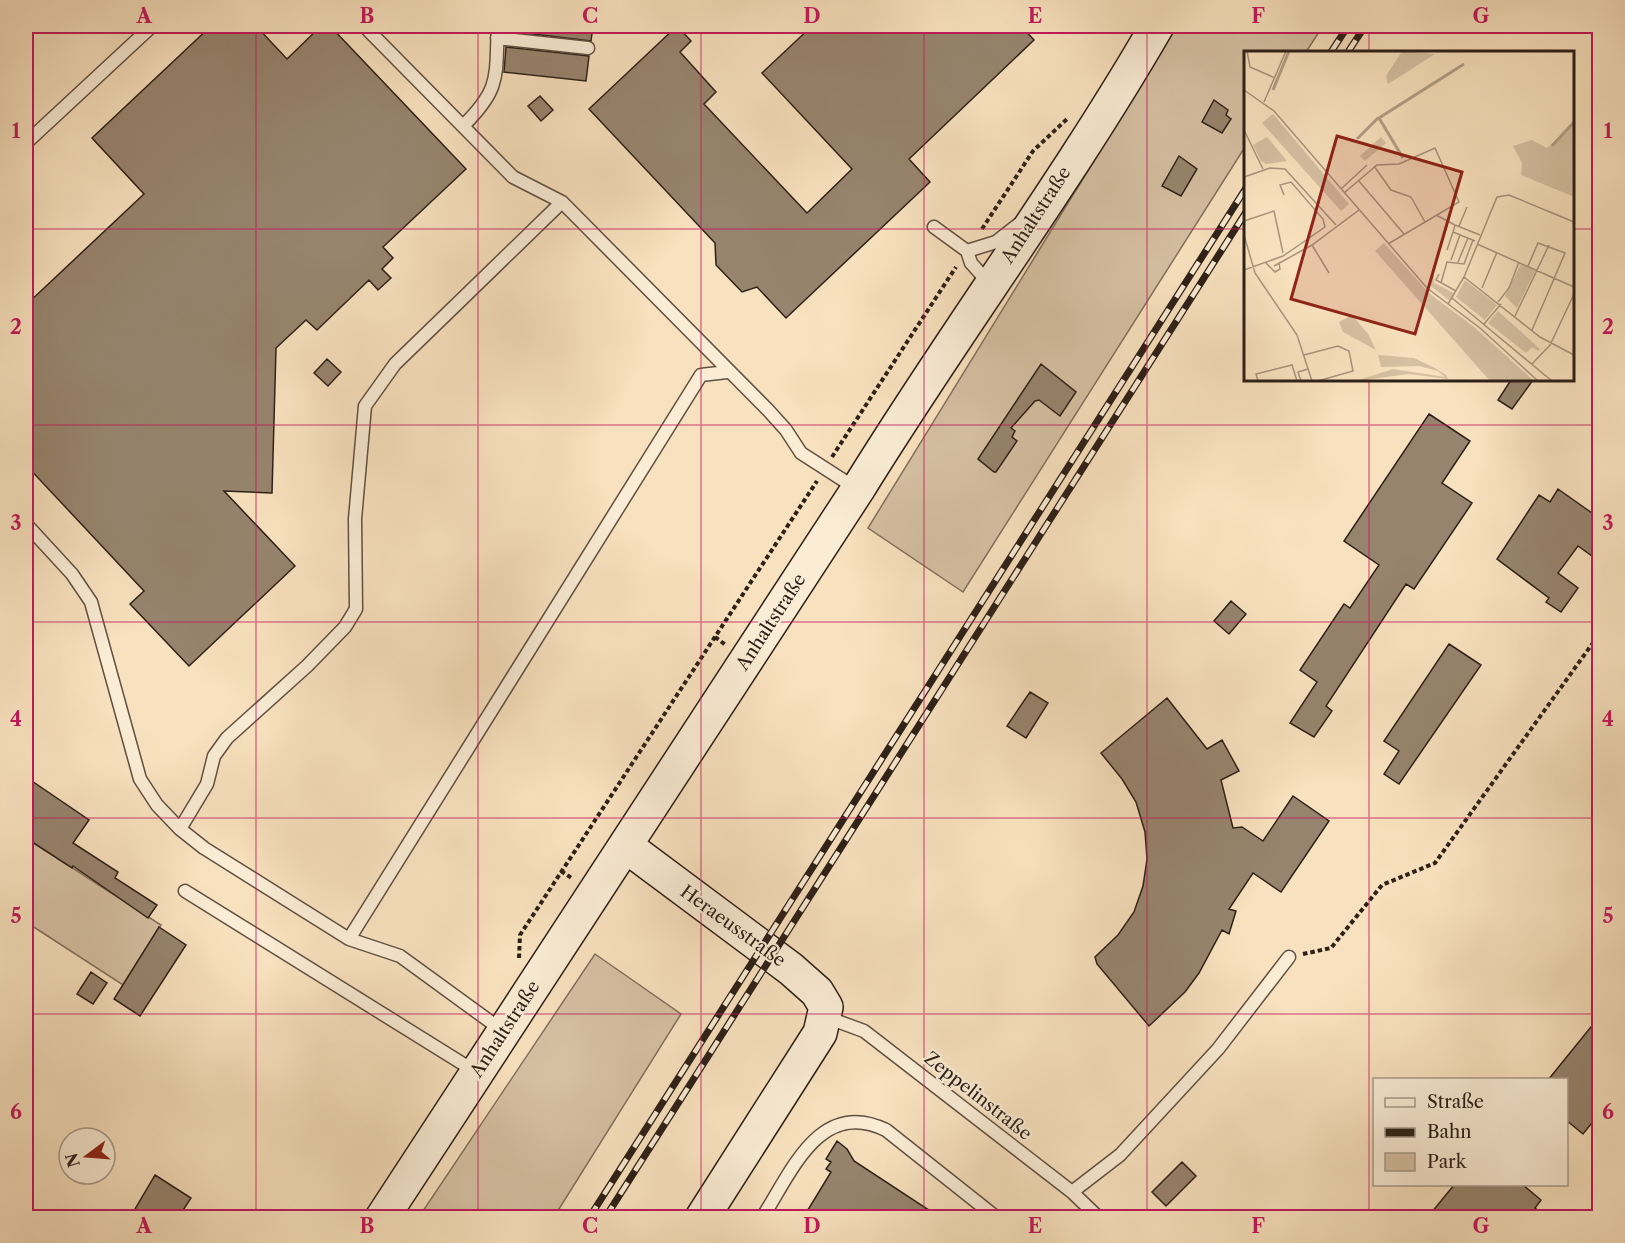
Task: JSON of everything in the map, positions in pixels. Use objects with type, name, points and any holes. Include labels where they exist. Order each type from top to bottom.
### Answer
[{"type":"street","name":"Anhaltstraße","points":[[382,1218],[858,489],[918,392],[1036,216],[1157,26]]},
{"type":"street","name":"Heraeusstraße","points":[[626,846],[800,977],[824,1001],[826,1017]]},
{"type":"street","points":[[702,1218],[820,1034],[826,1017]]},
{"type":"lane","points":[[26,142],[152,26]]},
{"type":"lane","points":[[364,26],[513,177],[562,202],[786,430],[801,453],[858,489]]},
{"type":"lane","points":[[464,125],[483,107],[495,86],[498,26]]},
{"type":"lane","points":[[497,39],[588,48]]},
{"type":"lane","points":[[180,829],[207,784],[214,756],[227,738],[345,627],[356,609],[355,519],[365,406],[395,364],[562,202]]},
{"type":"lane","points":[[967,251],[996,242],[1014,227],[1036,216]]},
{"type":"lane","points":[[934,227],[967,251],[971,263],[990,284]]},
{"type":"lane","points":[[349,939],[701,375],[727,372]]},
{"type":"lane","points":[[26,524],[72,574],[91,602],[141,779],[157,805],[180,829],[204,848],[349,939],[400,956],[503,1031]]},
{"type":"lane","points":[[185,891],[477,1072]]},
{"type":"lane","points":[[1072,1192],[1120,1155],[1210,1058],[1289,957]]},
{"type":"lane","name":"Zeppelinstraße","points":[[826,1017],[864,1030],[1072,1192],[1099,1218]]},
{"type":"lane","points":[[762,1218],[817,1136],[832,1126],[849,1120],[868,1122],[886,1130],[997,1218]]},
{"type":"path","points":[[518,965],[520,935],[1033,151],[1074,113]]},
{"type":"path","points":[[1289,957],[1331,948],[1382,885],[1435,863],[1599,633]]},
{"type":"green space","points":[[1177,26],[1323,26],[1307,51],[1244,51],[1244,149],[963,592],[868,528]]},
{"type":"green space","points":[[26,838],[161,925],[123,985],[26,922]]},
{"type":"green space","points":[[595,954],[681,1014],[554,1217],[419,1217]]},
{"type":"building","points":[[211,26],[256,26],[287,59],[321,26],[330,26],[466,169],[383,247],[393,258],[382,269],[391,278],[378,290],[369,280],[317,330],[306,320],[276,348],[272,493],[224,491],[295,566],[189,666],[130,604],[144,591],[26,465],[26,305],[144,194],[92,138]]},
{"type":"building","points":[[509,26],[593,26],[591,41],[508,31]]},
{"type":"building","points":[[677,26],[691,41],[680,52],[716,92],[704,104],[807,213],[852,169],[762,73],[812,26],[828,26],[835,32],[842,26],[1021,26],[1034,40],[909,159],[930,182],[786,318],[757,287],[742,292],[716,265],[715,243],[589,109]]},
{"type":"building","points":[[506,47],[589,56],[586,81],[504,72]]},
{"type":"building","points":[[540,96],[553,110],[541,121],[528,106]]},
{"type":"building","points":[[1214,100],[1228,110],[1226,115],[1231,119],[1222,133],[1202,122]]},
{"type":"building","points":[[1179,156],[1197,169],[1181,196],[1162,186]]},
{"type":"building","points":[[327,359],[341,372],[328,386],[314,373]]},
{"type":"building","points":[[1041,364],[1076,392],[1060,416],[1039,400],[1035,401],[1011,428],[1015,431],[1012,437],[1017,441],[994,472],[978,459]]},
{"type":"building","points":[[1510,381],[1532,381],[1512,409],[1498,400]]},
{"type":"building","points":[[1429,414],[1470,441],[1442,483],[1472,503],[1414,589],[1406,584],[1326,706],[1332,711],[1314,737],[1290,723],[1317,682],[1300,670],[1344,604],[1350,608],[1379,565],[1344,541]]},
{"type":"building","points":[[1558,489],[1599,518],[1599,561],[1578,546],[1558,573],[1578,588],[1561,612],[1546,602],[1549,598],[1497,559],[1539,495],[1550,502]]},
{"type":"building","points":[[1231,601],[1246,614],[1229,634],[1214,621]]},
{"type":"building","points":[[1449,644],[1481,665],[1399,784],[1384,774],[1399,751],[1384,741]]},
{"type":"building","points":[[1030,692],[1048,703],[1026,738],[1007,726]]},
{"type":"building","points":[[1167,698],[1207,749],[1222,740],[1239,771],[1221,780],[1233,828],[1242,827],[1263,841],[1293,796],[1329,821],[1281,892],[1253,873],[1229,909],[1236,911],[1229,934],[1222,930],[1199,973],[1185,992],[1149,1026],[1097,964],[1095,957],[1118,935],[1134,912],[1143,886],[1147,859],[1145,832],[1136,802],[1122,779],[1101,753]]},
{"type":"building","points":[[26,777],[89,820],[73,843],[118,872],[115,878],[157,905],[148,918],[73,866],[72,868],[26,838]]},
{"type":"building","points":[[159,927],[186,945],[140,1016],[114,999]]},
{"type":"building","points":[[91,972],[107,983],[93,1004],[77,994]]},
{"type":"building","points":[[1599,1017],[1599,1114],[1583,1134],[1568,1122],[1568,1078],[1550,1078]]},
{"type":"building","points":[[837,1141],[847,1149],[854,1161],[941,1218],[803,1218],[831,1172],[826,1169],[831,1162],[826,1159]]},
{"type":"building","points":[[1182,1162],[1196,1176],[1166,1206],[1152,1192]]},
{"type":"building","points":[[155,1175],[191,1198],[178,1218],[149,1218],[135,1209]]},
{"type":"building","points":[[1453,1186],[1524,1186],[1541,1200],[1535,1208],[1546,1218],[1427,1218]]},
{"type":"waterway","points":[[26,583],[30,578]]},
{"type":"railway","points":[[1332,51],[1348,26]]},
{"type":"railway","points":[[1349,51],[1365,26]]},
{"type":"railway","points":[[589,1218],[1244,191]]},
{"type":"railway","points":[[605,1218],[1244,215]]}]
